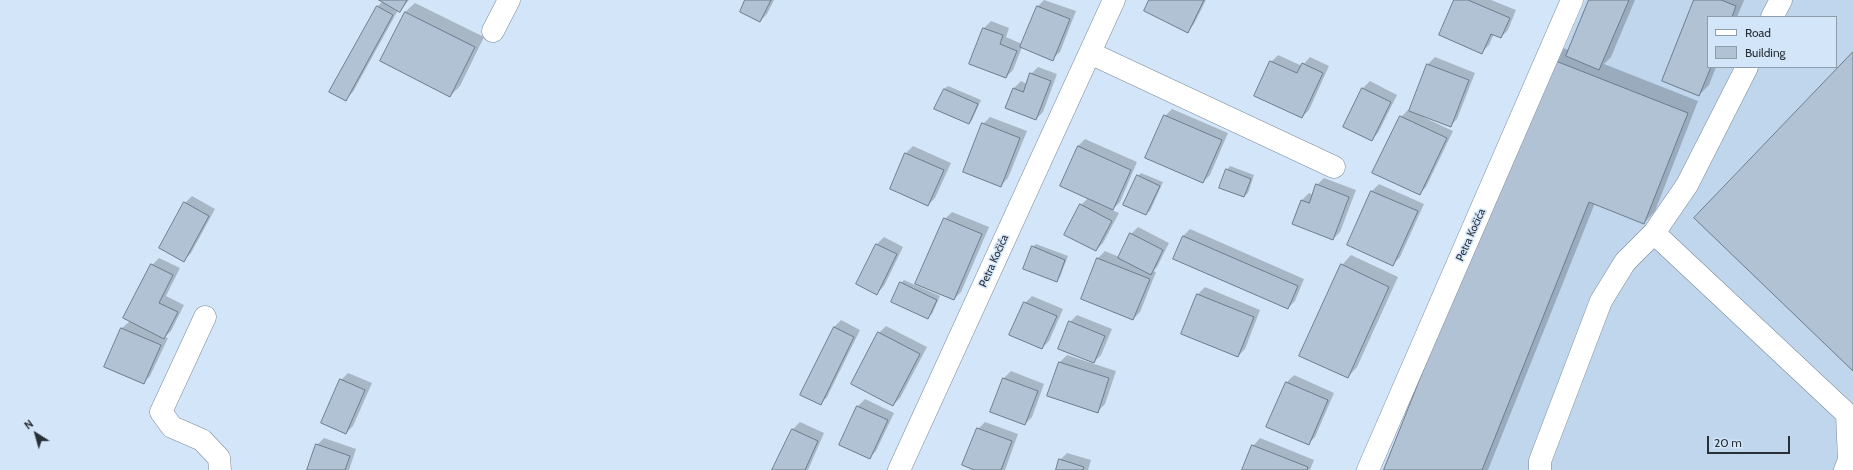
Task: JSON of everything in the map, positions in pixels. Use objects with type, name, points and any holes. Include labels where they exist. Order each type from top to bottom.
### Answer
[{"type":"street","points":[[493,31],[509,0]]},
{"type":"street","name":"Petra Kočića","points":[[899,470],[1114,0]]},
{"type":"street","name":"Petra Kočića","points":[[1368,470],[1572,0]]},
{"type":"street","points":[[1773,16],[1781,0]]},
{"type":"street","points":[[1090,53],[1334,167]]},
{"type":"street","points":[[1540,470],[1540,461],[1601,301],[1625,262],[1654,233],[1687,185],[1746,68]]},
{"type":"street","points":[[1654,233],[1847,414],[1849,464]]},
{"type":"street","points":[[206,317],[161,412],[172,427],[202,440],[220,458],[220,470]]},
{"type":"shaded area","points":[[1585,0],[1853,0],[1853,470],[1382,470]]},
{"type":"building","points":[[379,0],[407,0],[400,12]]},
{"type":"building","points":[[745,0],[771,0],[760,22],[740,12]]},
{"type":"building","points":[[1149,0],[1204,0],[1188,33],[1144,11]]},
{"type":"building","points":[[1454,0],[1468,0],[1510,18],[1501,38],[1491,34],[1482,54],[1439,35]]},
{"type":"building","points":[[1589,0],[1629,0],[1599,70],[1566,56]]},
{"type":"building","points":[[1694,0],[1721,0],[1736,6],[1732,16],[1707,16],[1707,68],[1711,68],[1699,96],[1662,81]]},
{"type":"building","points":[[377,6],[393,15],[346,101],[329,92]]},
{"type":"building","points":[[1037,6],[1070,19],[1053,61],[1020,47]]},
{"type":"building","points":[[405,12],[475,47],[450,97],[380,61]]},
{"type":"building","points":[[983,28],[1003,35],[1000,44],[1017,51],[1006,78],[969,64]]},
{"type":"building","points":[[1853,52],[1853,371],[1694,218]]},
{"type":"building","points":[[1548,58],[1688,113],[1644,224],[1589,202],[1482,470],[1384,470]]},
{"type":"building","points":[[1270,61],[1297,73],[1302,63],[1323,73],[1302,118],[1254,96]]},
{"type":"building","points":[[1427,64],[1469,80],[1451,127],[1409,111]]},
{"type":"building","points":[[1030,73],[1051,81],[1036,120],[1005,108],[1013,88],[1023,92]]},
{"type":"building","points":[[1362,88],[1391,102],[1372,141],[1343,127]]},
{"type":"building","points":[[944,89],[978,104],[969,124],[934,109]]},
{"type":"building","points":[[1164,115],[1222,140],[1203,183],[1145,158]]},
{"type":"building","points":[[1400,116],[1447,138],[1420,195],[1372,173]]},
{"type":"building","points":[[982,123],[1020,138],[1001,187],[963,172]]},
{"type":"building","points":[[1078,146],[1131,170],[1113,210],[1060,186]]},
{"type":"building","points":[[905,153],[944,170],[928,206],[890,189]]},
{"type":"building","points":[[1226,169],[1251,179],[1244,197],[1219,188]]},
{"type":"building","points":[[1137,175],[1160,186],[1146,215],[1123,205]]},
{"type":"building","points":[[1316,184],[1349,197],[1333,240],[1292,224],[1301,200],[1309,203]]},
{"type":"building","points":[[1371,191],[1418,211],[1393,266],[1347,245]]},
{"type":"building","points":[[184,202],[209,216],[184,262],[159,248]]},
{"type":"building","points":[[1080,204],[1112,221],[1096,251],[1064,235]]},
{"type":"building","points":[[944,218],[982,234],[954,300],[915,284]]},
{"type":"building","points":[[1130,233],[1163,250],[1151,275],[1118,258]]},
{"type":"building","points":[[1183,236],[1298,286],[1288,309],[1173,259]]},
{"type":"building","points":[[876,244],[897,254],[877,295],[856,284]]},
{"type":"building","points":[[1032,246],[1065,260],[1057,282],[1023,269]]},
{"type":"building","points":[[1097,258],[1150,279],[1133,320],[1081,299]]},
{"type":"building","points":[[151,264],[173,275],[159,303],[178,312],[164,339],[123,318]]},
{"type":"building","points":[[1341,264],[1389,287],[1348,378],[1299,356]]},
{"type":"building","points":[[900,282],[937,300],[928,319],[891,302]]},
{"type":"building","points":[[1197,294],[1254,317],[1238,357],[1181,334]]},
{"type":"building","points":[[1024,302],[1057,316],[1042,349],[1009,335]]},
{"type":"building","points":[[1069,321],[1105,336],[1094,363],[1058,349]]},
{"type":"building","points":[[834,327],[854,337],[821,405],[800,395]]},
{"type":"building","points":[[121,328],[161,345],[144,384],[104,367]]},
{"type":"building","points":[[878,332],[920,354],[893,406],[851,384]]},
{"type":"building","points":[[1059,362],[1109,378],[1098,413],[1047,396]]},
{"type":"building","points":[[1003,378],[1038,391],[1025,425],[990,412]]},
{"type":"building","points":[[340,379],[365,390],[346,434],[321,423]]},
{"type":"building","points":[[1286,382],[1328,400],[1309,445],[1266,427]]},
{"type":"building","points":[[857,406],[888,420],[870,459],[839,445]]},
{"type":"building","points":[[977,428],[1012,441],[1001,470],[974,470],[962,465]]},
{"type":"building","points":[[792,429],[818,441],[805,470],[772,470]]},
{"type":"building","points":[[316,444],[350,456],[345,470],[307,470]]},
{"type":"building","points":[[1252,445],[1308,467],[1307,470],[1242,470]]},
{"type":"building","points":[[1059,459],[1084,467],[1083,470],[1056,470]]}]
